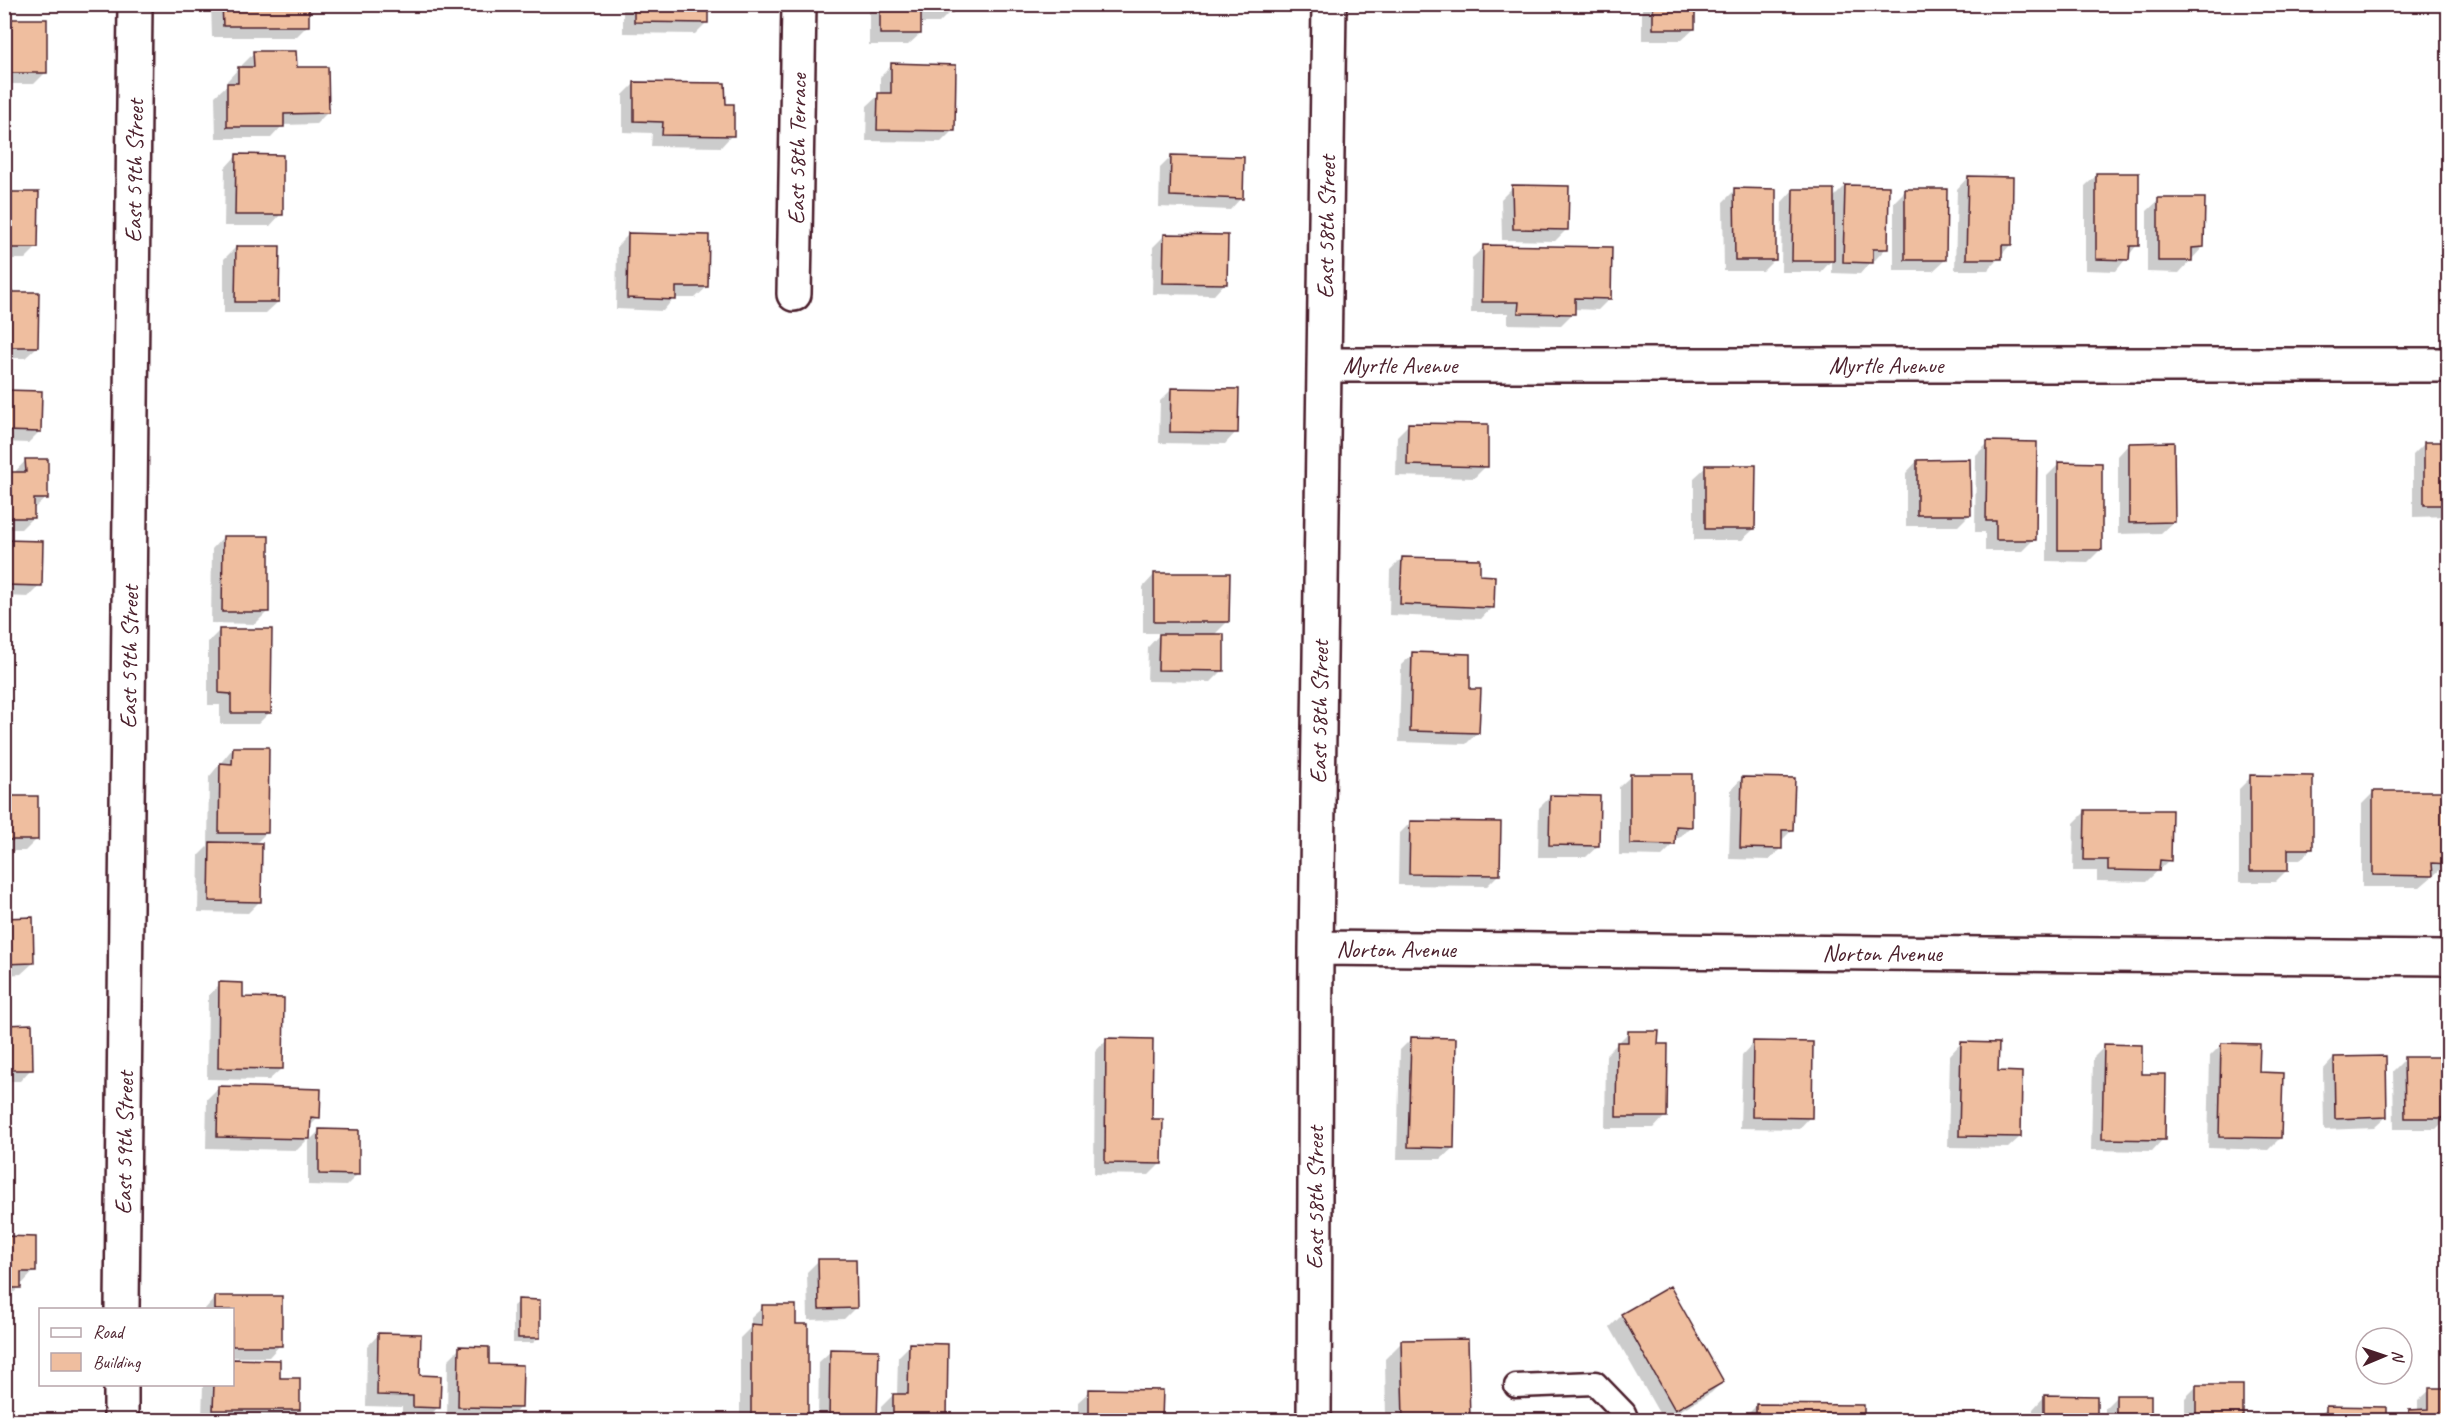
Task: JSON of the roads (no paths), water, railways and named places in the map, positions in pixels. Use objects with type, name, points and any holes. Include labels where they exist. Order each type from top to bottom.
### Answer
[{"type":"street","name":"East 59th Street","points":[[122,1308],[135,4]]},
{"type":"street","name":"East 58th Terrace","points":[[794,294],[799,4]]},
{"type":"street","name":"East 58th Street","points":[[1314,1420],[1316,948],[1329,4]]},
{"type":"street","name":"Myrtle Avenue","points":[[1324,365],[2448,365]]},
{"type":"street","name":"Norton Avenue","points":[[1316,948],[2448,958]]},
{"type":"street","points":[[121,1386],[121,1420]]},
{"type":"lane","points":[[1516,1386],[1595,1383],[1628,1420]]}]
